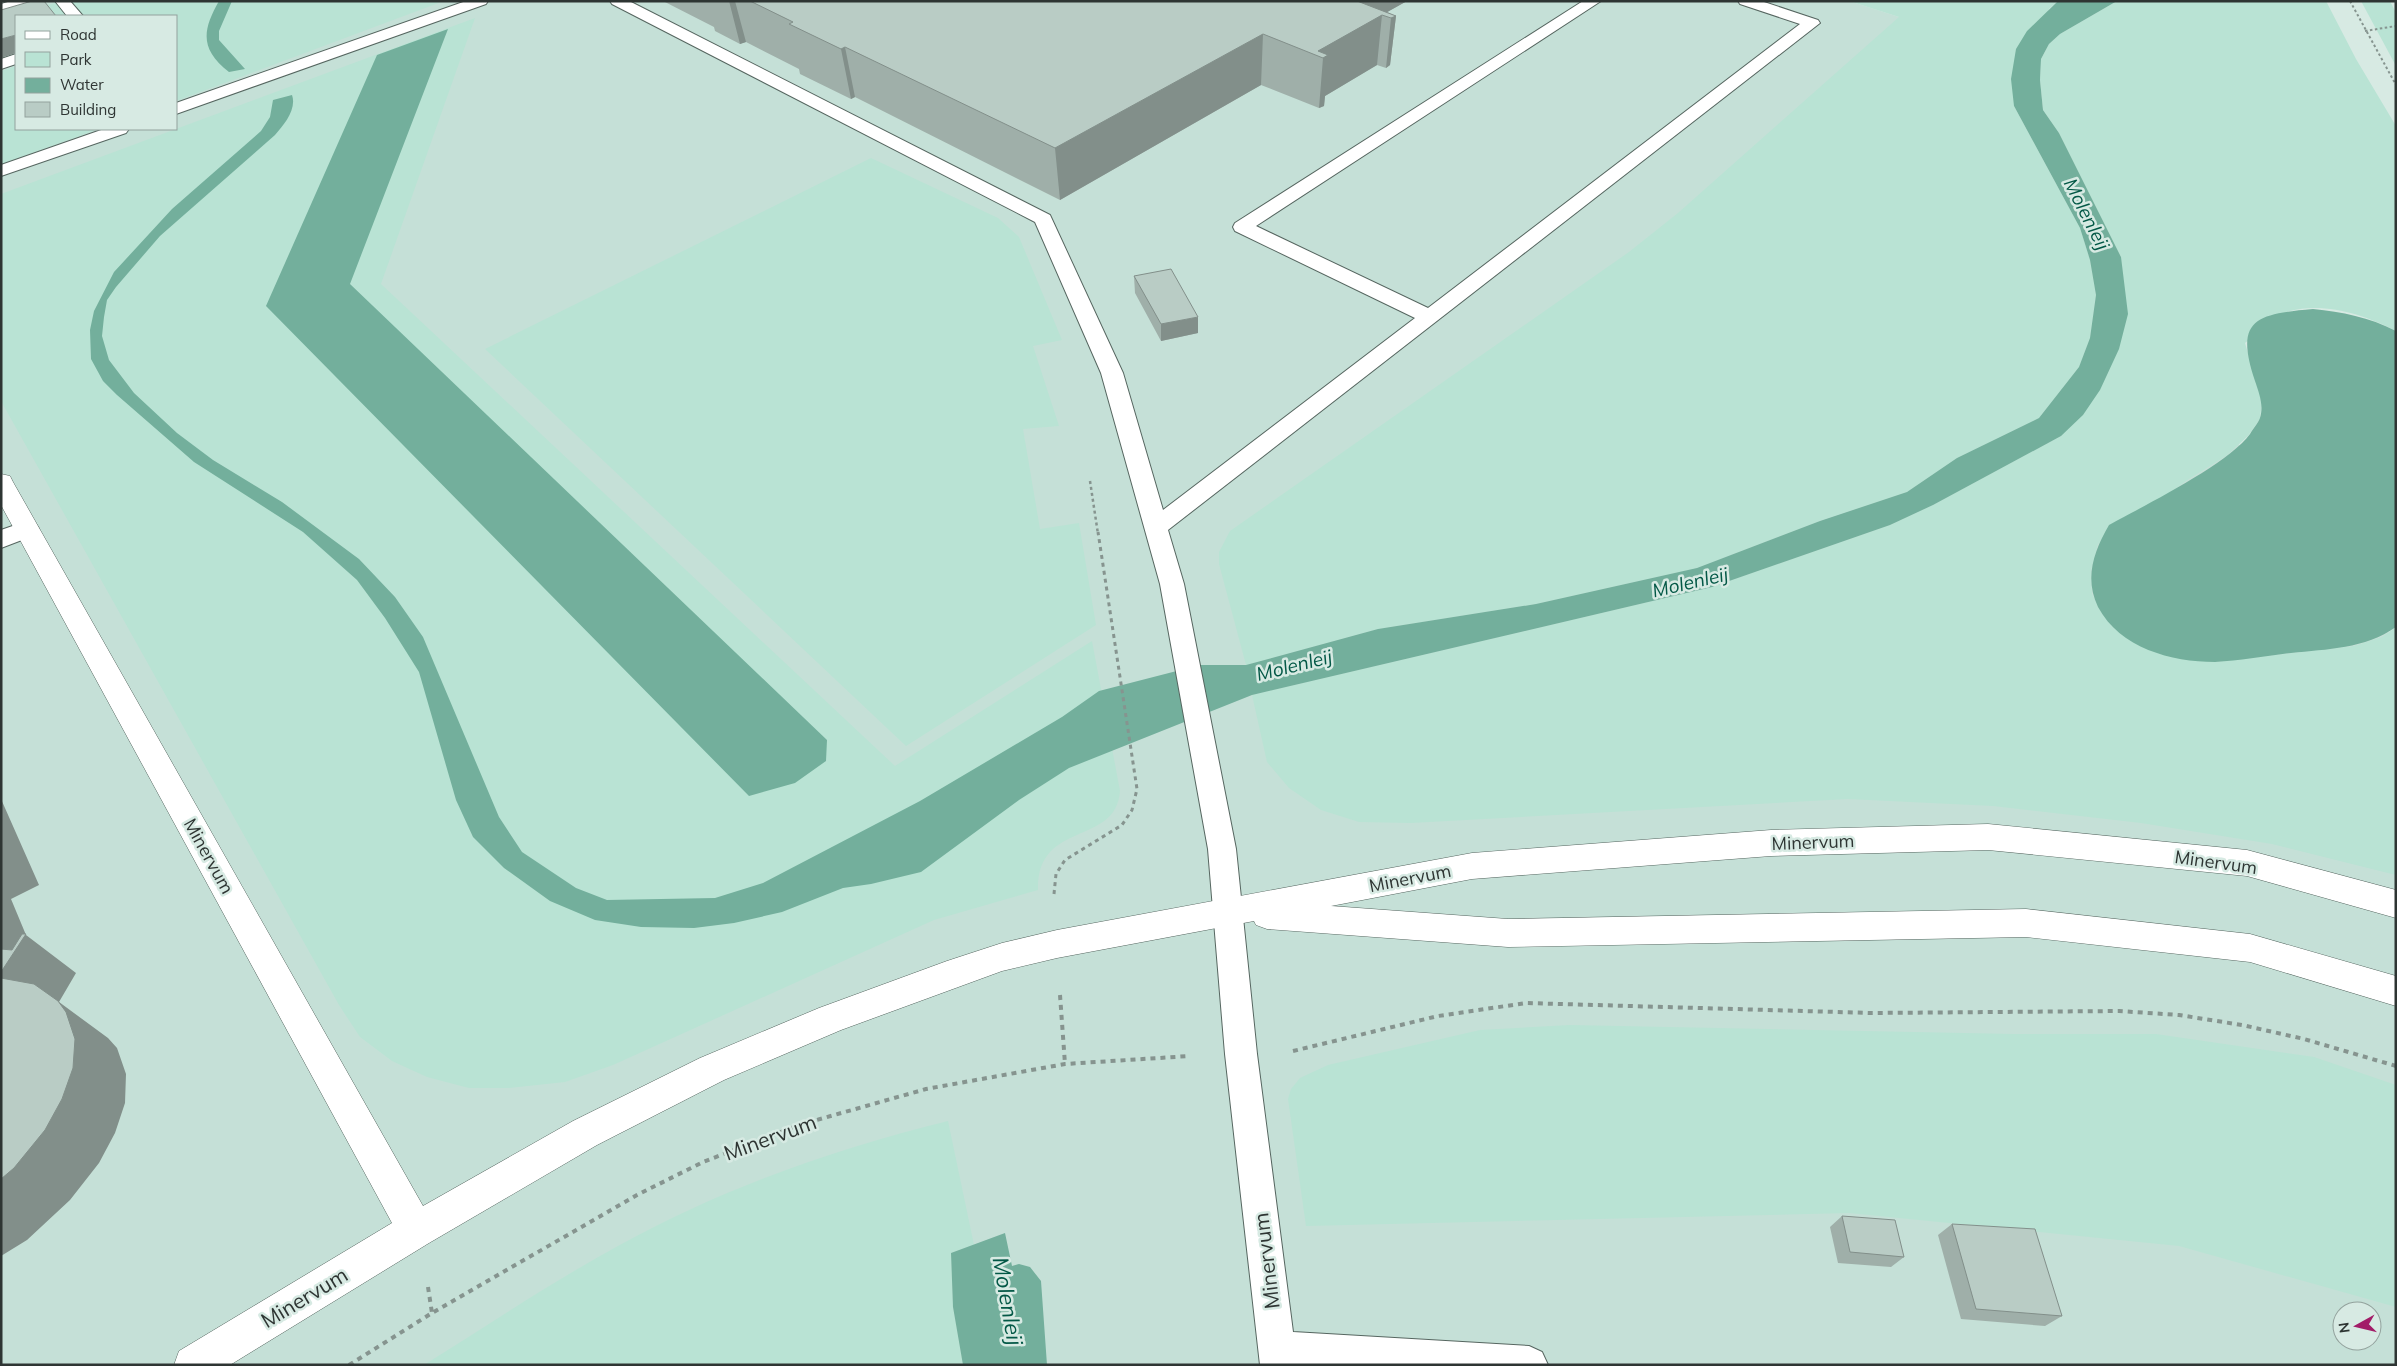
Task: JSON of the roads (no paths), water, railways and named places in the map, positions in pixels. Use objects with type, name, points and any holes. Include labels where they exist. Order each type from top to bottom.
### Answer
[{"type":"street","name":"Minervum","points":[[1,482],[14,534],[416,1230]]},
{"type":"street","name":"Minervum","points":[[192,1365],[416,1230],[585,1133],[712,1069],[831,1019],[1002,957],[1057,944],[1472,866],[1771,844],[1988,837],[2247,863],[2396,904]]},
{"type":"street","name":"Minervum","points":[[1228,912],[1508,933],[2026,923],[2250,948],[2396,991]]},
{"type":"lane","points":[[1,8],[28,1]]},
{"type":"lane","points":[[178,108],[481,1]]},
{"type":"lane","points":[[617,1],[1043,219],[1112,373],[1172,584],[1222,849],[1228,912]]},
{"type":"lane","points":[[1430,317],[1242,227],[1594,1]]},
{"type":"lane","points":[[1155,528],[1812,23],[1745,1]]},
{"type":"lane","points":[[62,2],[74,15]]},
{"type":"lane","points":[[1,64],[15,59]]},
{"type":"lane","points":[[1,171],[117,130]]},
{"type":"lane","name":"Minervum","points":[[1228,912],[1241,1054],[1278,1357],[1529,1365]]},
{"type":"water","points":[[219,1],[232,1],[219,31],[219,40],[245,69],[229,72],[213,55],[207,39],[207,31]]},
{"type":"water","name":"Molenleij","points":[[2058,1],[2117,1],[2060,34],[2049,44],[2041,59],[2040,80],[2043,110],[2059,133],[2121,257],[2128,314],[2119,349],[2100,390],[2083,415],[2061,436],[1933,505],[1890,525],[1712,587],[1252,695],[1069,768],[1019,800],[921,872],[871,884],[843,888],[782,912],[734,923],[694,928],[641,927],[595,920],[550,901],[504,868],[473,837],[456,800],[419,672],[385,618],[357,580],[303,532],[194,462],[103,381],[91,359],[90,330],[94,311],[114,272],[172,209],[261,131],[270,117],[273,100],[292,95],[293,106],[291,111],[286,122],[275,135],[160,236],[107,300],[102,336],[109,360],[134,393],[177,433],[213,460],[282,502],[359,559],[395,597],[423,637],[499,817],[522,852],[576,888],[607,900],[715,898],[763,883],[920,801],[1062,717],[1099,691],[1200,665],[1246,665],[1378,629],[1536,604],[1697,568],[1820,521],[1907,492],[1957,458],[2039,418],[2079,367],[2090,338],[2096,295],[2090,260],[2080,228],[2014,106],[2011,79],[2016,49],[2027,31]]},
{"type":"water","points":[[448,29],[350,284],[827,740],[826,761],[795,783],[749,796],[266,306],[377,55]]},
{"type":"water","points":[[2313,309],[2355,316],[2376,322],[2396,331],[2396,627],[2372,640],[2359,644],[2243,660],[2198,661],[2181,659],[2148,650],[2119,633],[2098,607],[2094,596],[2091,575],[2099,545],[2109,525],[2205,471],[2239,446],[2250,434],[2260,418],[2261,404],[2249,360],[2247,344],[2249,332],[2255,324],[2264,318],[2293,311]]},
{"type":"water","name":"Molenleij","points":[[1005,1233],[1012,1266],[1019,1264],[1030,1267],[1041,1281],[1047,1365],[963,1365],[953,1307],[951,1253]]}]
